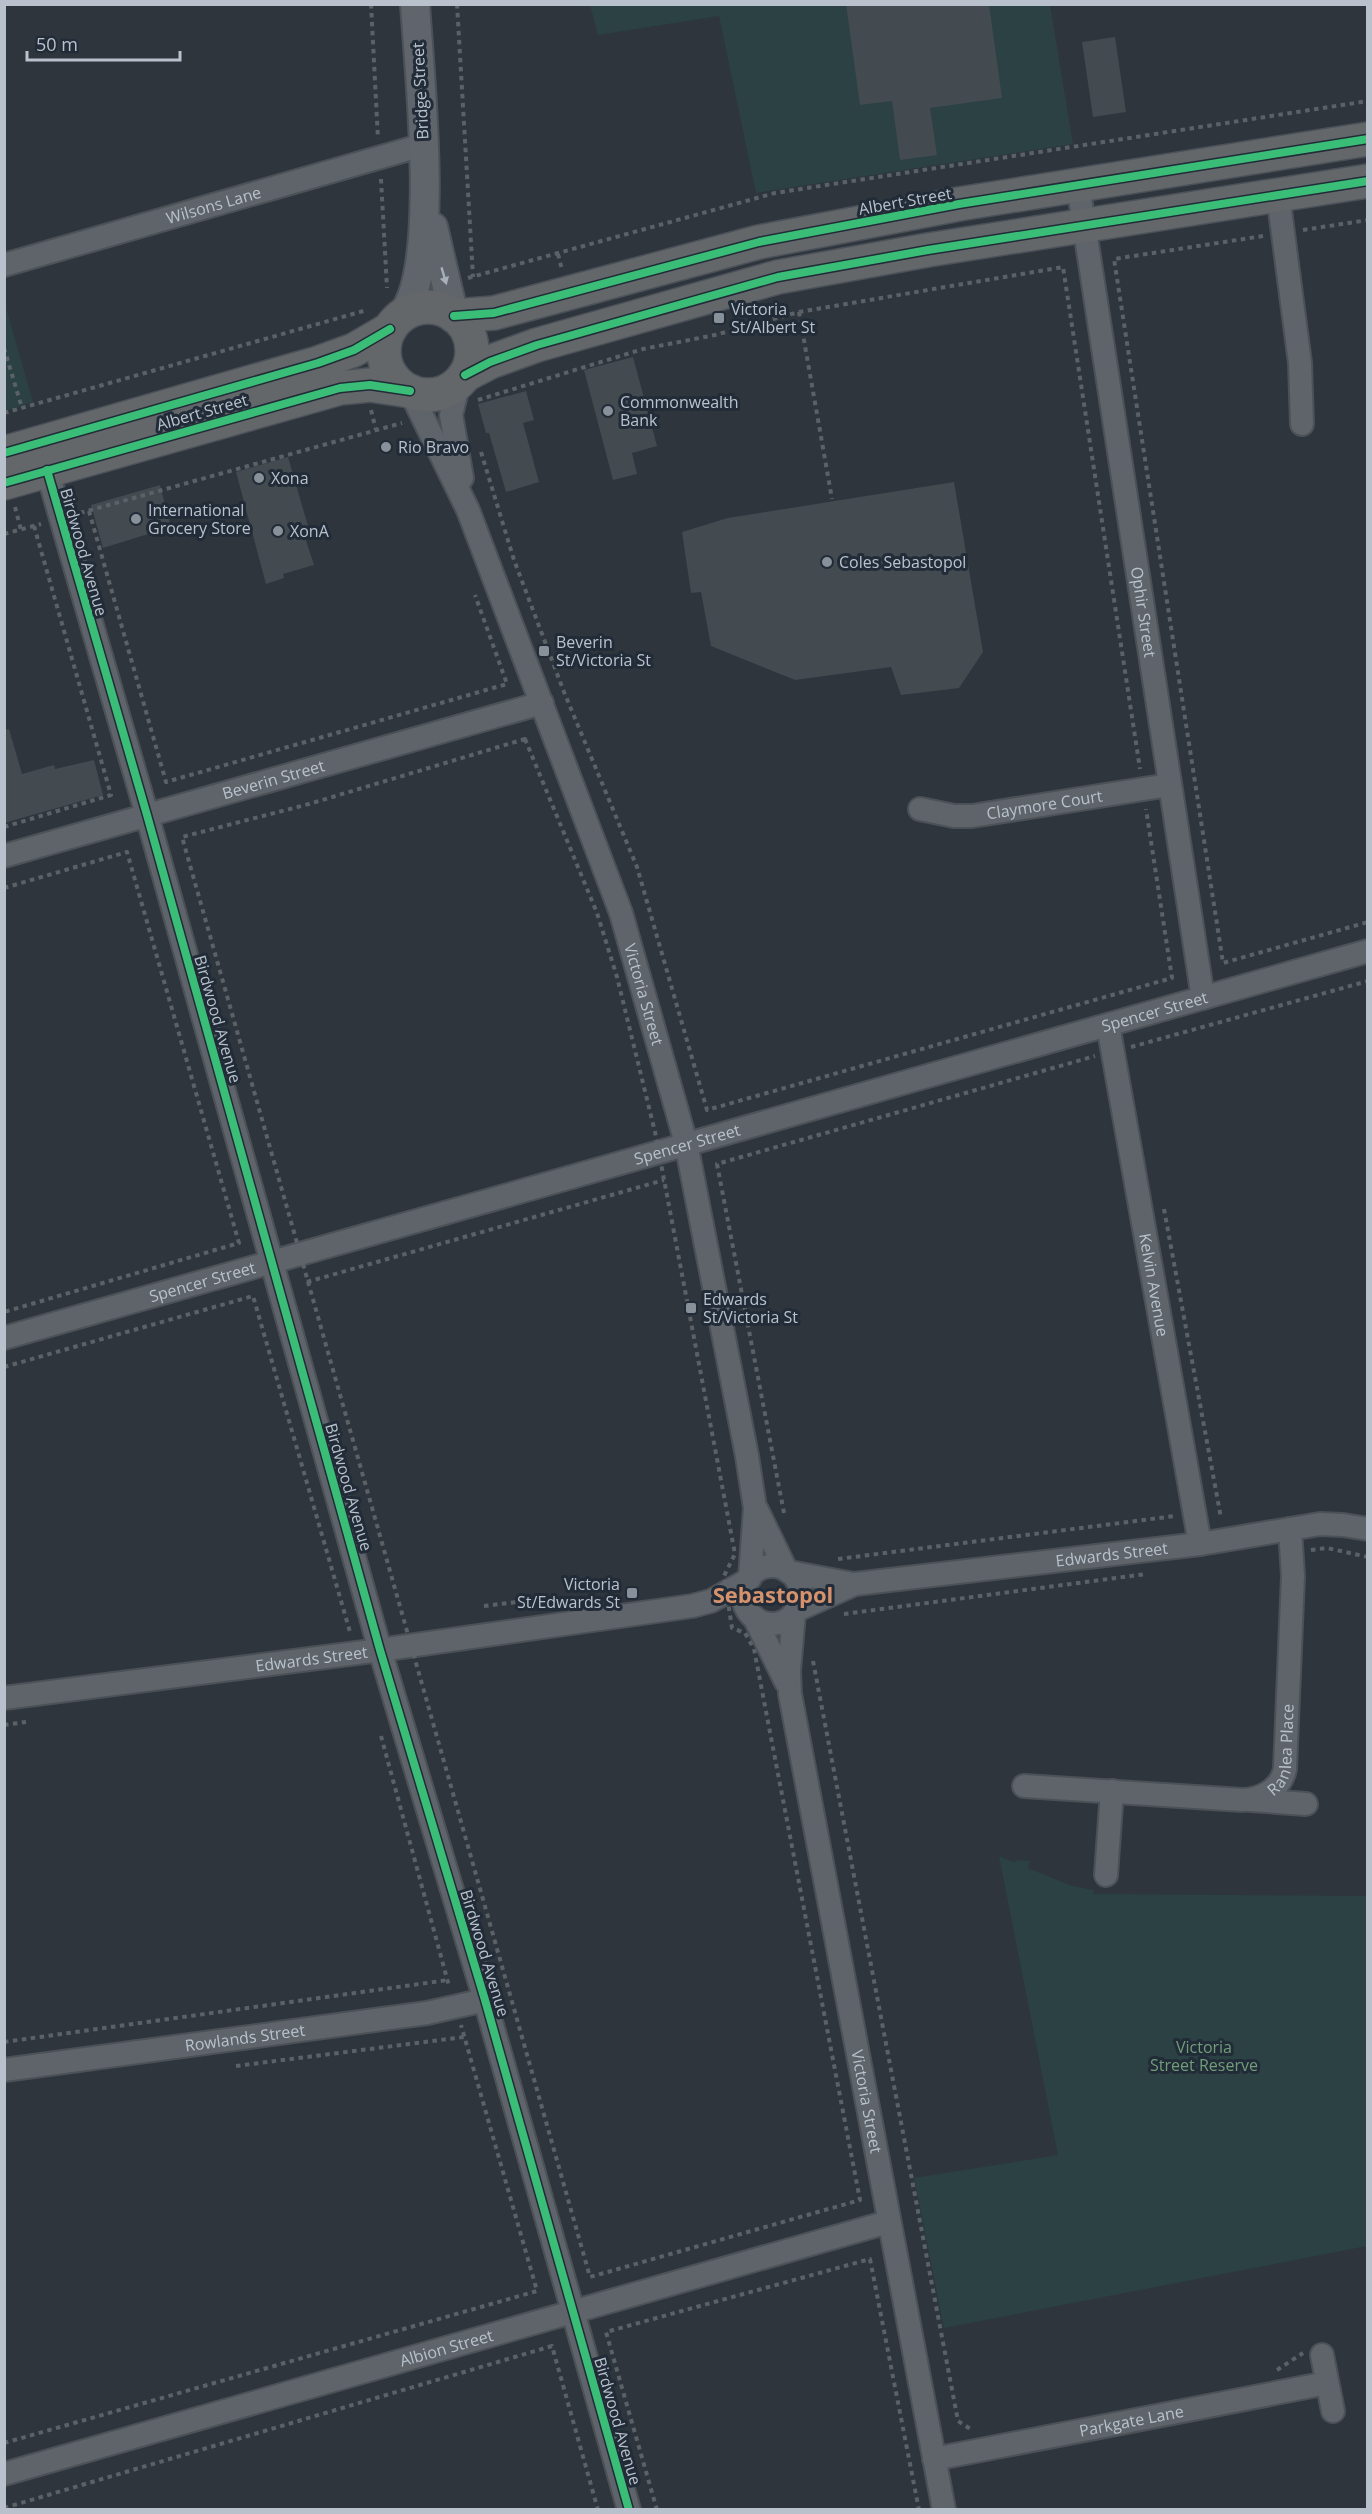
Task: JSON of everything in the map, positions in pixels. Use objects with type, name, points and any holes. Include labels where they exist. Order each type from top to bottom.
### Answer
[{"type":"highway","name":"Albert Street","points":[[454,316],[494,313],[759,242],[1078,185],[1368,139]]},
{"type":"highway","points":[[459,389],[471,357],[470,339],[454,316],[445,310],[423,307],[389,308],[384,347],[386,365],[395,381],[417,405],[431,395],[459,389],[537,345],[778,278],[1083,225],[1368,181]]},
{"type":"highway","name":"Albert Street","points":[[4,453],[318,363],[354,350],[389,308]]},
{"type":"highway","name":"Albert Street","points":[[4,483],[340,388],[370,385],[417,405]]},
{"type":"main road","name":"Bridge Street","points":[[415,4],[424,178]]},
{"type":"main road","points":[[424,178],[437,249],[459,279],[454,316]]},
{"type":"main road","points":[[389,308],[409,307],[417,286],[423,244],[424,178]]},
{"type":"street","name":"Wilsons Lane","points":[[4,265],[423,145]]},
{"type":"street","name":"Ophir Street","points":[[1078,185],[1203,998]]},
{"type":"street","points":[[1278,195],[1300,363],[1302,424]]},
{"type":"street","name":"Victoria Street","points":[[459,389],[468,510]]},
{"type":"street","name":"Victoria Street","points":[[417,405],[468,510],[621,914],[686,1143],[754,1497],[762,1523],[787,1571]]},
{"type":"street","name":"Birdwood Avenue","points":[[47,470],[147,815],[380,1650],[485,2000],[629,2510]]},
{"type":"street","name":"Beverin Street","points":[[4,856],[542,703]]},
{"type":"street","name":"Claymore Court","points":[[920,809],[954,816],[972,816],[1169,785]]},
{"type":"street","name":"Spencer Street","points":[[4,1338],[1368,951]]},
{"type":"street","name":"Kelvin Avenue","points":[[1108,1025],[1124,1049],[1200,1544]]},
{"type":"street","name":"Victoria Street","points":[[749,1579],[754,1497]]},
{"type":"street","name":"Edwards Street","points":[[787,1571],[855,1584],[1200,1544],[1331,1524],[1368,1529]]},
{"type":"street","name":"Ranlea Place","points":[[1024,1786],[1242,1800],[1265,1796],[1281,1780],[1285,1768],[1293,1576],[1290,1529]]},
{"type":"street","points":[[728,1602],[749,1579],[768,1567],[787,1571],[800,1590],[796,1612],[775,1624],[753,1616],[744,1600],[749,1579]]},
{"type":"street","name":"Edwards Street","points":[[796,1612],[855,1584]]},
{"type":"street","name":"Edwards Street","points":[[4,1698],[380,1650],[728,1602],[753,1616]]},
{"type":"street","name":"Victoria Street","points":[[796,1612],[789,1671],[790,1694],[944,2510]]},
{"type":"street","name":"Victoria Street","points":[[753,1616],[778,1660],[790,1694]]},
{"type":"street","points":[[1106,1875],[1112,1791]]},
{"type":"street","points":[[1242,1800],[1306,1804]]},
{"type":"street","name":"Rowlands Street","points":[[4,2070],[456,2007],[485,2000]]},
{"type":"street","name":"Albion Street","points":[[4,2474],[888,2222]]},
{"type":"street","points":[[1312,2354],[1327,2383],[1333,2411]]},
{"type":"street","name":"Parkgate Lane","points":[[934,2458],[1327,2383]]},
{"type":"path","points":[[371,4],[389,308]]},
{"type":"path","points":[[457,4],[459,279],[775,193],[1368,101]]},
{"type":"path","points":[[1368,220],[1114,259],[1223,963],[1368,922]]},
{"type":"path","points":[[459,389],[715,335],[799,312],[1063,267],[1172,978],[706,1110],[637,867],[564,692],[514,560],[480,450]]},
{"type":"path","points":[[4,413],[389,308],[417,286]]},
{"type":"path","points":[[799,312],[832,499]]},
{"type":"path","points":[[4,348],[22,408]]},
{"type":"path","points":[[417,405],[293,452],[89,511],[163,776],[166,782],[507,684]]},
{"type":"path","points":[[4,534],[34,526],[111,795],[4,827]]},
{"type":"path","points":[[525,739],[600,924],[617,977],[659,1151],[735,1554],[724,1576],[732,1628],[745,1633],[754,1649],[860,2200],[591,2277],[182,837],[309,804],[525,739]]},
{"type":"path","points":[[4,888],[127,852],[239,1243],[4,1312]]},
{"type":"path","points":[[786,1524],[717,1164],[1368,981]]},
{"type":"path","points":[[1124,1049],[1137,1057]]},
{"type":"path","points":[[307,1282],[664,1180]]},
{"type":"path","points":[[1164,1207],[1221,1518]]},
{"type":"path","points":[[1368,1234],[1368,1257]]},
{"type":"path","points":[[4,1367],[253,1296],[350,1632]]},
{"type":"path","points":[[832,1560],[1181,1515]]},
{"type":"path","points":[[835,1615],[1149,1573]]},
{"type":"path","points":[[484,1606],[532,1600]]},
{"type":"path","points":[[812,1658],[958,2421],[971,2431],[983,2428]]},
{"type":"path","points":[[4,1725],[26,1722]]},
{"type":"path","points":[[4,2444],[537,2291],[448,1980],[379,1727]]},
{"type":"path","points":[[4,2042],[448,1980]]},
{"type":"path","points":[[236,2066],[464,2037]]},
{"type":"path","points":[[657,2510],[606,2332],[870,2259],[919,2510]]},
{"type":"path","points":[[4,2508],[552,2346],[598,2510]]},
{"type":"path","points":[[1274,2372],[1312,2354]]},
{"type":"green space","points":[[590,5],[1050,5],[1073,144],[756,193],[719,16],[598,35]]},
{"type":"green space","points":[[4,301],[33,402],[5,411],[4,411]]},
{"type":"green space","name":"Victoria Street Reserve","points":[[999,1856],[1015,1863],[1016,1860],[1030,1861],[1028,1868],[1072,1886],[1094,1890],[1093,1894],[1367,1896],[1367,2246],[944,2328],[914,2178],[1058,2155]]},
{"type":"building","points":[[846,4],[989,4],[1002,98],[930,108],[937,155],[900,160],[892,101],[860,105]]},
{"type":"building","points":[[1115,37],[1126,112],[1093,117],[1082,42]]},
{"type":"building","points":[[633,357],[657,446],[632,453],[637,474],[613,480],[584,370]]},
{"type":"building","points":[[526,391],[534,420],[523,423],[539,482],[506,492],[478,404]]},
{"type":"building","name":"XonA","points":[[288,457],[308,526],[302,528],[314,565],[283,574],[284,578],[266,584],[236,472]]},
{"type":"building","name":"Coles Sebastopol","points":[[954,482],[983,652],[959,688],[901,695],[891,667],[795,680],[711,646],[701,592],[691,593],[682,532],[728,518]]},
{"type":"building","name":"International Grocery Store","points":[[160,485],[171,527],[103,548],[91,505]]},
{"type":"building","points":[[9,729],[22,774],[54,765],[55,769],[94,760],[103,795],[4,823],[4,730]]},
{"type":"cycle path","points":[[454,316],[494,313],[759,242],[959,204],[1368,139]]},
{"type":"cycle path","points":[[465,375],[490,362],[537,345],[778,277],[928,250],[1368,181]]},
{"type":"cycle path","points":[[4,453],[318,363],[354,350],[390,329]]},
{"type":"cycle path","points":[[4,483],[340,388],[370,385],[410,391]]},
{"type":"cycle path","points":[[47,470],[147,815],[380,1650],[485,2000],[629,2510]]},
{"type":"place","name":"Victoria St/Albert St","points":[[719,318]]},
{"type":"place","name":"Commonwealth Bank","points":[[608,411]]},
{"type":"place","name":"Rio Bravo","points":[[386,447]]},
{"type":"place","name":"Xona","points":[[259,478]]},
{"type":"place","name":"International Grocery Store","points":[[136,519]]},
{"type":"place","name":"XonA","points":[[278,531]]},
{"type":"place","name":"Coles Sebastopol","points":[[827,562]]},
{"type":"place","name":"Beverin St/Victoria St","points":[[544,651]]},
{"type":"place","name":"Edwards St/Victoria St","points":[[691,1308]]},
{"type":"place","name":"Victoria St/Edwards St","points":[[632,1593]]},
{"type":"district","name":"Sebastopol","points":[[773,1595]]}]
